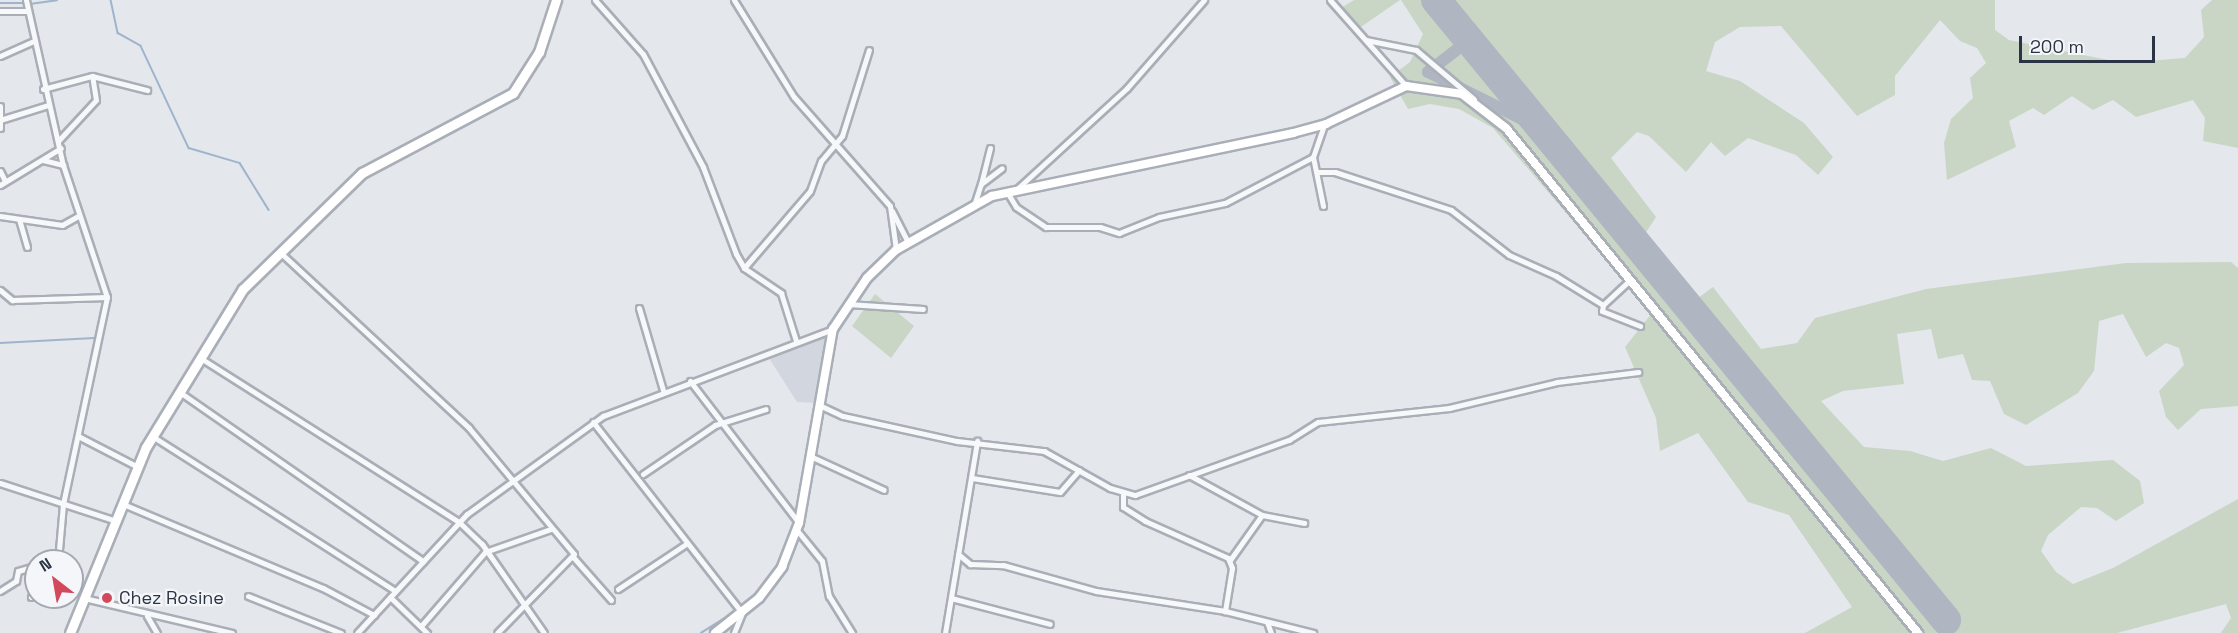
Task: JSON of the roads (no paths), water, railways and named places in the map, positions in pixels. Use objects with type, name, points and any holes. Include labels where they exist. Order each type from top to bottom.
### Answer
[{"type":"main road","points":[[84,598],[152,436],[181,393],[243,289],[284,255],[362,173],[513,93],[539,52],[556,0]]},
{"type":"main road","points":[[715,633],[771,584],[798,526],[833,329],[848,304],[896,250],[975,202],[1006,191],[1324,125],[1406,86],[1439,88],[1475,100],[1510,134],[1628,282],[1918,633]]},
{"type":"main road","points":[[70,633],[80,609]]},
{"type":"street","points":[[26,0],[32,42],[43,89],[59,140],[63,165],[106,297],[63,504],[59,549]]},
{"type":"street","points":[[595,0],[643,54],[703,167],[744,268],[781,293],[796,341]]},
{"type":"street","points":[[734,0],[784,82],[835,146],[892,211],[908,242]]},
{"type":"street","points":[[1018,188],[1127,88],[1204,0]]},
{"type":"street","points":[[1330,0],[1406,86]]},
{"type":"street","points":[[0,11],[28,11]]},
{"type":"street","points":[[1366,40],[1416,50],[1475,100]]},
{"type":"street","points":[[0,56],[32,42]]},
{"type":"street","points":[[744,268],[810,191],[821,161],[835,146],[849,122],[868,50]]},
{"type":"street","points":[[43,89],[92,76],[147,90]]},
{"type":"street","points":[[59,140],[96,100],[92,76]]},
{"type":"street","points":[[1,119],[48,105]]},
{"type":"street","points":[[0,106],[0,128]]},
{"type":"street","points":[[1323,206],[1318,172],[1313,157],[1324,125]]},
{"type":"street","points":[[0,171],[3,183],[61,148]]},
{"type":"street","points":[[975,202],[990,148]]},
{"type":"street","points":[[1006,191],[1016,207],[1046,227],[1100,227],[1119,233],[1159,217],[1225,202],[1313,157]]},
{"type":"street","points":[[42,160],[63,165]]},
{"type":"street","points":[[981,184],[1002,168]]},
{"type":"street","points":[[1318,172],[1335,171],[1371,188],[1439,204],[1509,255],[1556,276],[1592,304],[1603,305]]},
{"type":"street","points":[[892,211],[890,236],[896,250]]},
{"type":"street","points":[[0,216],[62,225],[78,216]]},
{"type":"street","points":[[19,219],[27,247]]},
{"type":"street","points":[[284,255],[469,428],[611,600]]},
{"type":"street","points":[[1628,282],[1603,305],[1602,311],[1640,326]]},
{"type":"street","points":[[0,290],[12,300],[106,297]]},
{"type":"street","points":[[848,304],[923,309]]},
{"type":"street","points":[[639,308],[663,390]]},
{"type":"street","points":[[357,633],[459,522],[513,479],[593,422],[663,390],[833,329]]},
{"type":"street","points":[[202,359],[459,522],[490,554],[544,633]]},
{"type":"street","points":[[819,405],[843,416],[1044,451],[1123,492],[1141,494],[1288,440],[1318,422],[1449,408],[1557,382],[1638,372]]},
{"type":"street","points":[[690,381],[822,561],[829,596],[852,633]]},
{"type":"street","points":[[181,393],[423,561]]},
{"type":"street","points":[[643,474],[722,422],[766,409]]},
{"type":"street","points":[[593,422],[686,544],[740,610],[734,633]]},
{"type":"street","points":[[78,436],[138,467]]},
{"type":"street","points":[[152,436],[395,591]]},
{"type":"street","points":[[945,633],[977,441]]},
{"type":"street","points":[[810,456],[884,490]]},
{"type":"street","points":[[972,478],[1060,492],[1079,470]]},
{"type":"street","points":[[1189,475],[1262,515],[1304,523]]},
{"type":"street","points":[[0,483],[116,521]]},
{"type":"street","points":[[1123,492],[1123,507],[1145,521],[1195,539],[1230,560]]},
{"type":"street","points":[[123,504],[323,588],[374,615]]},
{"type":"street","points":[[1225,610],[1230,560],[1262,515]]},
{"type":"street","points":[[421,626],[456,580],[485,552],[490,554],[551,529]]},
{"type":"street","points":[[618,589],[686,544]]},
{"type":"street","points":[[958,554],[970,564],[1003,565],[1096,591],[1225,610],[1313,633]]},
{"type":"street","points":[[497,633],[574,558]]},
{"type":"street","points":[[0,591],[16,582],[18,571],[24,569]]},
{"type":"street","points":[[248,596],[341,633]]},
{"type":"street","points":[[390,597],[428,633]]},
{"type":"street","points":[[84,598],[147,616],[232,633]]},
{"type":"street","points":[[951,598],[1050,624]]},
{"type":"street","points":[[147,616],[157,633]]},
{"type":"street","points":[[1267,622],[1271,633]]},
{"type":"waterway","points":[[30,4],[57,0]]},
{"type":"waterway","points":[[111,0],[118,33],[141,46],[189,148],[240,163],[269,210]]},
{"type":"waterway","points":[[0,3],[25,3]]},
{"type":"waterway","points":[[0,343],[94,338]]},
{"type":"waterway","points":[[701,633],[736,611]]},
{"type":"place","name":"Chez Rosine","points":[[107,598]]}]
